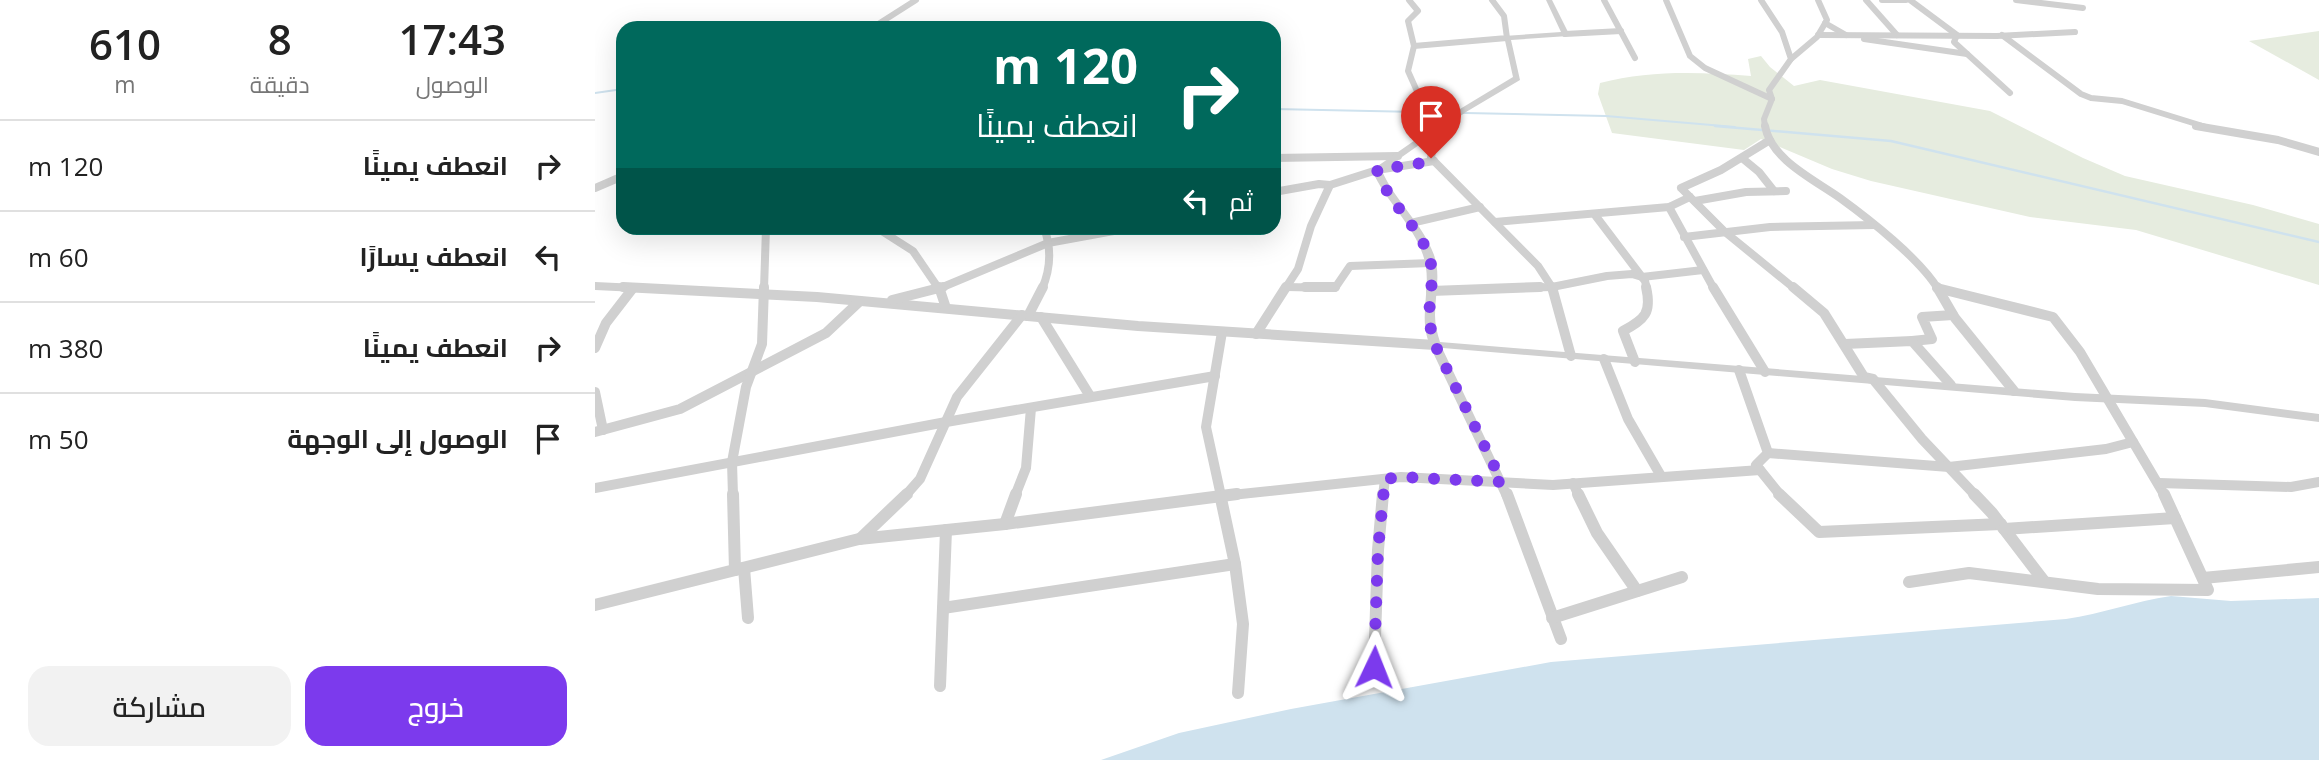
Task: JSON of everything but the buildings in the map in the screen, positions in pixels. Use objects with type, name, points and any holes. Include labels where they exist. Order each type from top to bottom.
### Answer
[{"type":"street","points":[[883,21],[916,0]]},
{"type":"street","points":[[1409,0],[1418,11],[1408,22],[1414,46],[1408,71],[1435,132],[1431,158],[1538,266],[1552,287],[1571,356]]},
{"type":"street","points":[[1377,170],[1435,132],[1463,109],[1517,78],[1504,16],[1492,0]]},
{"type":"street","points":[[1549,0],[1565,34]]},
{"type":"street","points":[[1604,0],[1635,58]]},
{"type":"street","points":[[1666,0],[1690,56],[1705,68],[1772,99]]},
{"type":"street","points":[[1761,0],[1783,32],[1791,59]]},
{"type":"street","points":[[1818,0],[1825,13],[1825,23],[1818,35],[1791,59],[1769,90],[1772,99],[1764,119],[1770,140],[1802,175],[1839,197],[1931,277],[1953,315],[2014,391]]},
{"type":"street","points":[[1866,0],[1897,35]]},
{"type":"street","points":[[1882,0],[1908,0],[1957,35]]},
{"type":"street","points":[[2016,0],[2083,8]]},
{"type":"street","points":[[1825,23],[1846,35],[1905,47],[1967,54]]},
{"type":"street","points":[[1414,46],[1621,32]]},
{"type":"street","points":[[1818,35],[2002,35],[2075,32]]},
{"type":"street","points":[[1957,35],[1954,42],[2010,93]]},
{"type":"street","points":[[2002,35],[2081,94],[2091,98],[2122,101],[2193,125],[2278,140],[2319,152]]},
{"type":"street","points":[[1770,140],[1696,184],[1681,188],[1725,232],[1823,313],[1864,377],[1873,379],[2002,526],[2043,580]]},
{"type":"street","points":[[1281,158],[1398,156]]},
{"type":"street","points":[[1742,158],[1759,172],[1774,191]]},
{"type":"street","points":[[1281,191],[1319,184],[1330,185],[1377,170],[1434,161]]},
{"type":"street","points":[[1377,170],[1393,202],[1411,223],[1431,263],[1430,323],[1435,345],[1502,482],[1561,639]]},
{"type":"street","points":[[595,188],[616,179]]},
{"type":"street","points":[[1257,334],[1298,269],[1311,226],[1330,185]]},
{"type":"street","points":[[1495,222],[1557,215],[1595,215],[1668,207],[1692,199],[1786,191]]},
{"type":"street","points":[[1411,223],[1480,207]]},
{"type":"street","points":[[1668,207],[1765,372]]},
{"type":"street","points":[[1595,215],[1642,277],[1649,292],[1648,311],[1637,323],[1623,331],[1635,362]]},
{"type":"street","points":[[1684,237],[1770,227],[1874,225]]},
{"type":"street","points":[[748,618],[740,569],[732,462],[746,387],[762,344],[766,235]]},
{"type":"street","points":[[889,235],[907,246],[927,269],[946,308]]},
{"type":"street","points":[[859,539],[892,511],[920,479],[957,397],[1042,292],[1049,270],[1046,235]]},
{"type":"street","points":[[881,302],[939,289],[1048,243],[1092,235]]},
{"type":"street","points":[[1286,287],[1335,288],[1350,267],[1431,263]]},
{"type":"street","points":[[1431,291],[1552,287],[1607,276],[1632,274],[1642,277],[1703,270]]},
{"type":"street","points":[[595,286],[881,302],[1222,332],[1435,345],[2105,398],[2205,403],[2319,418]]},
{"type":"street","points":[[595,348],[599,334],[617,306],[633,288]]},
{"type":"street","points":[[1909,582],[1969,573],[2043,580],[2098,589],[2208,590],[2159,484],[2105,398],[2080,352],[2053,317],[1937,288]]},
{"type":"street","points":[[595,392],[599,431],[680,409],[826,332],[860,301]]},
{"type":"street","points":[[1845,344],[1932,339],[1922,317],[1953,315]]},
{"type":"street","points":[[1041,317],[1090,396]]},
{"type":"street","points":[[1222,332],[1206,427],[1235,564],[1243,624],[1238,693]]},
{"type":"street","points":[[1912,341],[1951,385]]},
{"type":"street","points":[[1604,359],[1616,396],[1661,475]]},
{"type":"street","points":[[1739,370],[1768,453]]},
{"type":"street","points":[[595,488],[946,422],[1215,376]]},
{"type":"street","points":[[1005,524],[1026,468],[1031,408]]},
{"type":"street","points":[[2133,442],[2106,449],[1949,467],[1768,453],[1756,465],[1788,505],[1818,531],[2175,518]]},
{"type":"street","points":[[595,606],[859,539],[1401,477],[1573,483],[1760,470]]},
{"type":"street","points":[[1374,667],[1378,550],[1385,479]]},
{"type":"street","points":[[1573,483],[1597,533],[1637,591]]},
{"type":"street","points":[[2159,484],[2291,487],[2316,485]]},
{"type":"street","points":[[940,686],[946,530]]},
{"type":"street","points":[[943,608],[1235,564]]},
{"type":"street","points":[[2203,578],[2319,567]]},
{"type":"street","points":[[1552,618],[1682,577]]},
{"type":"shaded area","points":[[2319,31],[2319,80],[2249,41]]},
{"type":"shaded area","points":[[1761,56],[1794,86],[1820,80],[1990,111],[2125,176],[2253,205],[2319,224],[2319,285],[2136,230],[2030,217],[1871,181],[1832,169],[1761,139],[1744,150],[1612,133],[1598,94],[1600,83],[1675,73],[1751,76],[1748,59]]},
{"type":"water","points":[[2171,596],[2231,601],[2319,598],[2319,760],[1101,760],[1179,733],[1291,709],[1551,662],[2066,619]]},
{"type":"waterway","points":[[595,93],[616,90]]},
{"type":"waterway","points":[[1281,109],[1606,116],[1735,127]]},
{"type":"waterway","points":[[1715,126],[1891,141],[2319,242]]},
{"type":"route","points":[[1374,667],[1378,550],[1385,479],[1401,477],[1502,482],[1435,345],[1430,323],[1432,269],[1427,252],[1405,213],[1393,202],[1377,170],[1434,161],[1431,158]]}]
